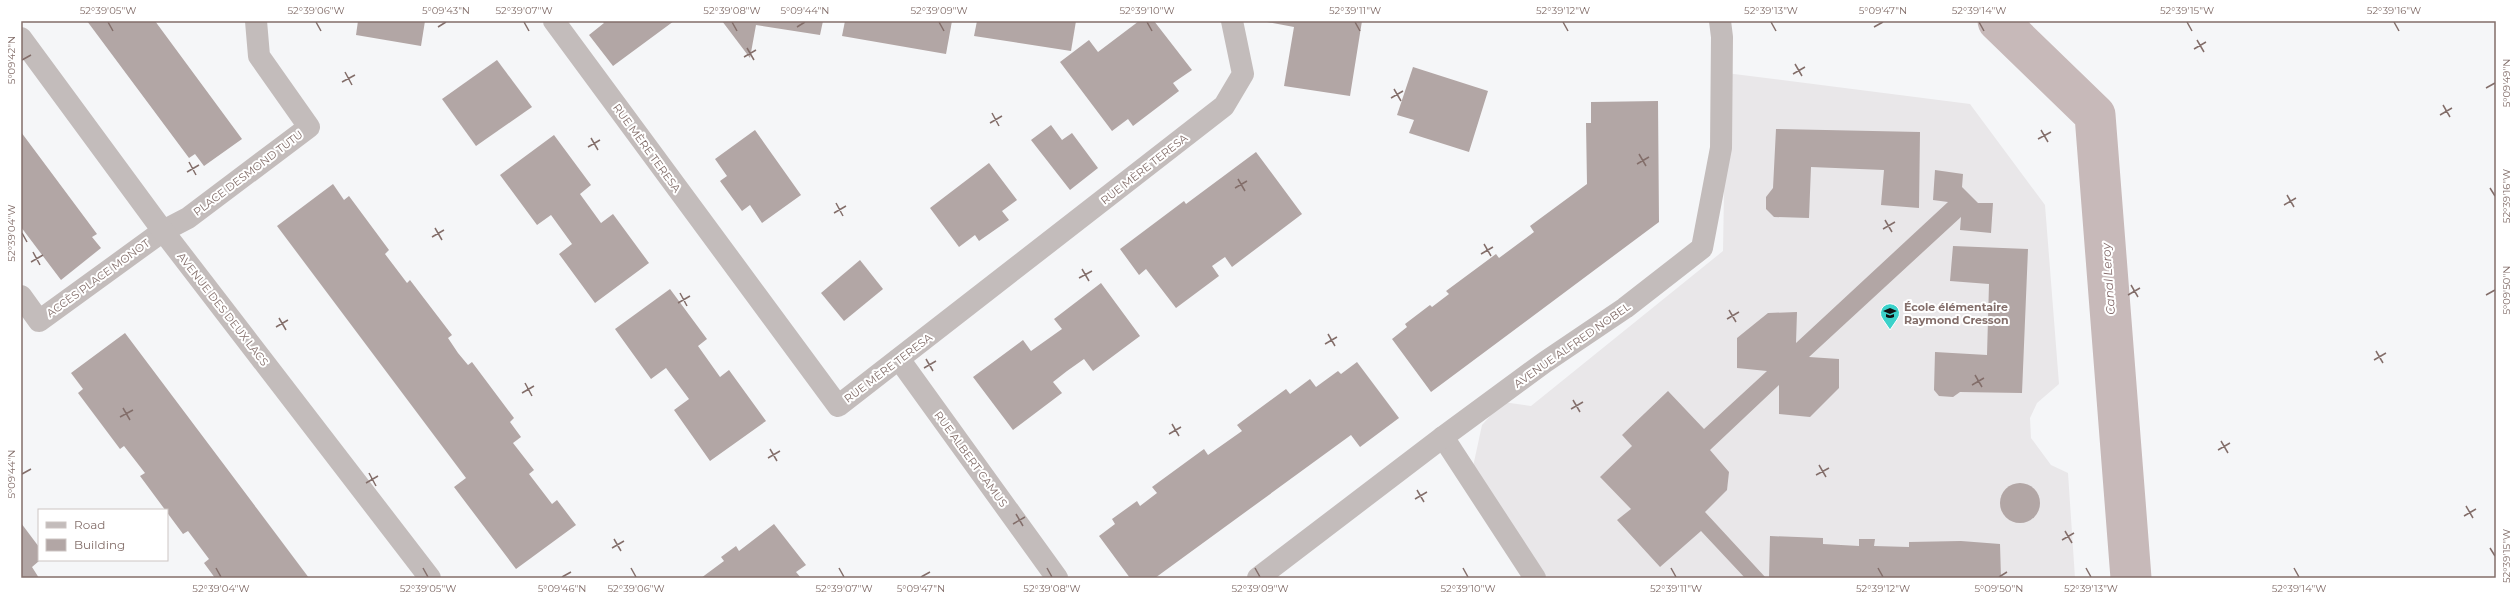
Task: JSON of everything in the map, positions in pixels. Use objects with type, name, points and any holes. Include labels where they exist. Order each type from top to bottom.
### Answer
[{"type":"street","name":"PLACE DESMOND TUTU","points":[[163,231],[188,218],[309,127],[259,56],[256,21]]},
{"type":"street","name":"RUE MÈRE TERESA","points":[[554,21],[838,406],[1224,106],[1243,74],[1232,21]]},
{"type":"street","name":"AVENUE ALFRED NOBEL","points":[[1258,578],[1443,437],[1544,362],[1625,308],[1702,248],[1721,148],[1721,29]]},
{"type":"street","name":"AVENUE DES DEUX LACS","points":[[21,38],[163,231],[430,578]]},
{"type":"street","name":"ACCÈS PLACE MONOT","points":[[21,296],[39,321],[163,231]]},
{"type":"street","name":"RUE ALBERT CAMUS","points":[[899,360],[1057,578]]},
{"type":"street","points":[[1443,437],[1535,578]]},
{"type":"shaded area","points":[[1726,73],[1970,104],[2045,205],[2059,384],[2037,403],[2030,418],[2031,438],[2051,465],[2068,473],[2075,578],[1547,578],[1471,476],[1482,425],[1503,402],[1531,406],[1723,251]]},
{"type":"building","points":[[87,21],[155,21],[242,139],[204,166],[195,154],[189,158]]},
{"type":"building","points":[[358,21],[425,21],[421,46],[356,35]]},
{"type":"building","points":[[602,21],[674,21],[613,66],[589,35],[604,23]]},
{"type":"building","points":[[722,21],[823,21],[820,35],[756,25],[750,58]]},
{"type":"building","points":[[845,21],[952,21],[946,54],[842,36]]},
{"type":"building","points":[[977,21],[1076,21],[1071,51],[974,36]]},
{"type":"building","points":[[1139,21],[1154,21],[1192,70],[1173,83],[1179,91],[1133,126],[1128,119],[1112,131],[1060,62],[1089,40],[1098,52]]},
{"type":"building","points":[[1262,21],[1362,21],[1350,96],[1284,86],[1294,27]]},
{"type":"building","points":[[497,60],[532,107],[476,146],[442,99]]},
{"type":"building","points":[[1413,67],[1488,91],[1469,152],[1409,133],[1414,120],[1397,115]]},
{"type":"building","points":[[1658,101],[1659,222],[1431,392],[1392,339],[1407,327],[1405,324],[1430,305],[1432,307],[1449,294],[1446,291],[1496,254],[1499,258],[1534,232],[1530,226],[1587,184],[1586,123],[1591,123],[1591,102]]},
{"type":"building","points":[[1051,125],[1062,140],[1072,133],[1098,168],[1070,190],[1031,140]]},
{"type":"building","points":[[1776,129],[1920,132],[1919,208],[1881,205],[1884,170],[1811,167],[1809,218],[1774,217],[1766,209],[1766,197],[1773,188]]},
{"type":"building","points":[[755,130],[801,195],[762,223],[750,205],[742,211],[720,181],[727,176],[715,159]]},
{"type":"building","points":[[21,132],[97,234],[92,237],[101,248],[61,280],[21,227]]},
{"type":"building","points":[[554,135],[591,185],[580,194],[601,223],[613,214],[649,263],[595,303],[559,254],[572,244],[551,215],[537,225],[500,175]]},
{"type":"building","points":[[1256,152],[1302,214],[1232,267],[1225,257],[1212,266],[1219,276],[1176,308],[1146,269],[1139,275],[1120,249],[1184,201],[1186,204]]},
{"type":"building","points":[[989,163],[1017,200],[1002,211],[1009,220],[979,241],[975,235],[959,247],[930,208]]},
{"type":"building","points":[[1935,170],[1963,174],[1962,187],[1978,203],[1993,203],[1991,233],[1960,230],[1961,217],[1809,357],[1839,359],[1839,388],[1810,417],[1779,414],[1779,385],[1710,450],[1729,472],[1727,490],[1705,512],[1766,578],[1745,578],[1701,531],[1660,567],[1617,520],[1631,509],[1600,477],[1632,446],[1622,435],[1668,391],[1704,429],[1767,371],[1737,368],[1737,338],[1768,313],[1797,312],[1796,343],[1948,202],[1933,200]]},
{"type":"building","points":[[333,184],[344,200],[349,196],[389,250],[385,254],[407,283],[410,280],[452,335],[448,338],[458,353],[468,365],[472,362],[514,418],[510,422],[521,437],[513,443],[534,470],[529,474],[552,504],[557,500],[576,525],[516,569],[454,487],[466,478],[277,226]]},
{"type":"building","points":[[1953,246],[2028,249],[2022,393],[1960,392],[1953,397],[1939,396],[1934,390],[1935,352],[1987,355],[1989,284],[1950,281]]},
{"type":"building","points":[[860,260],[883,289],[844,321],[821,293]]},
{"type":"building","points":[[1101,283],[1140,336],[1093,371],[1084,359],[1067,371],[1053,382],[1062,393],[1013,430],[973,377],[1023,340],[1031,351],[1062,329],[1054,319]]},
{"type":"building","points":[[670,289],[707,339],[698,346],[720,377],[729,370],[766,421],[710,461],[674,410],[689,399],[666,368],[651,379],[615,329]]},
{"type":"building","points":[[125,333],[309,578],[215,578],[204,563],[209,559],[188,531],[183,534],[168,514],[168,509],[164,509],[140,476],[145,473],[124,446],[120,449],[78,393],[83,389],[71,373]]},
{"type":"building","points":[[1357,362],[1399,418],[1360,447],[1351,435],[1155,578],[1130,578],[1099,536],[1115,524],[1112,519],[1137,501],[1140,506],[1157,493],[1152,487],[1204,449],[1208,455],[1242,431],[1237,425],[1286,389],[1290,394],[1310,379],[1316,387],[1338,371],[1341,374]]},
{"type":"building","points":[[2024,483],[2031,486],[2037,492],[2040,503],[2039,511],[2031,520],[2024,523],[2016,523],[2009,520],[2001,511],[2000,499],[2003,492],[2012,484]]},
{"type":"building","points":[[21,523],[38,546],[39,561],[32,567],[39,578],[21,578]]},
{"type":"building","points":[[774,524],[806,565],[796,572],[801,578],[701,578],[724,561],[721,557],[736,546],[739,551]]},
{"type":"building","points":[[1770,536],[1823,538],[1823,544],[1859,546],[1859,539],[1875,539],[1874,546],[1909,547],[1909,542],[1961,541],[2000,544],[2001,578],[1769,578]]},
{"type":"waterway","name":"Canal Leroy","points":[[1998,21],[2095,115],[2131,578]]},
{"type":"place","name":"École élémentaire Raymond Cresson","points":[[1890,330]]}]
